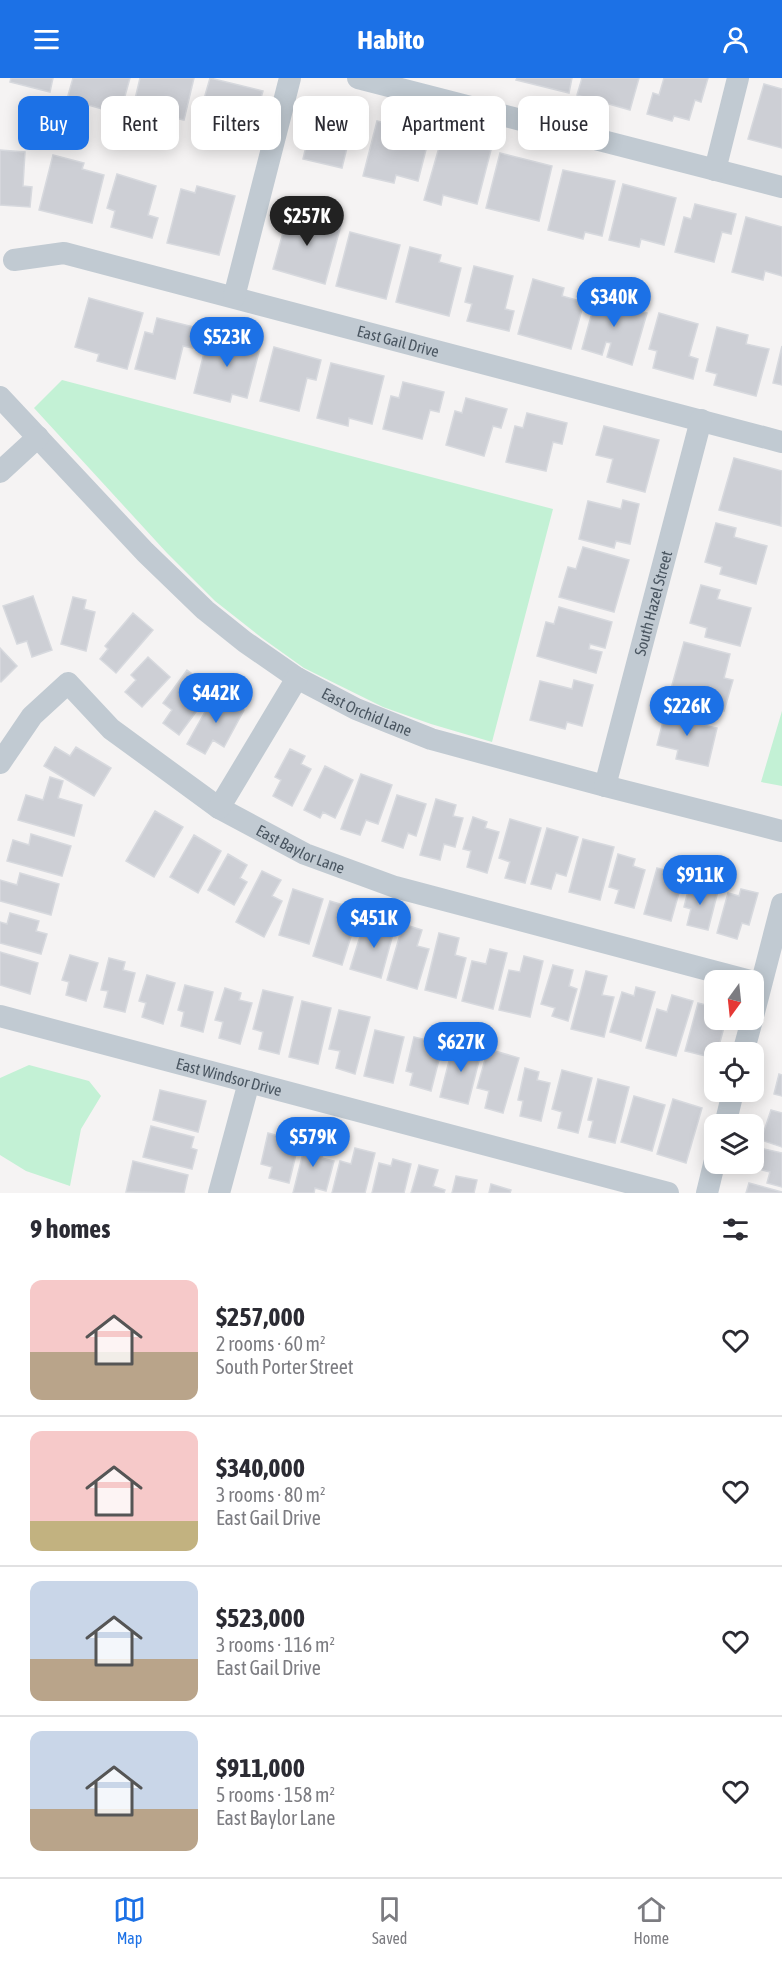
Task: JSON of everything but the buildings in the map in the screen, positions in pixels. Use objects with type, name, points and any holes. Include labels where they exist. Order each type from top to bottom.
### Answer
[{"type":"street","points":[[234,297],[290,78]]},
{"type":"street","points":[[358,78],[782,187]]},
{"type":"street","points":[[716,170],[738,78]]},
{"type":"street","name":"East Gail Drive","points":[[14,260],[64,253],[782,442]]},
{"type":"street","name":"East Orchid Lane","points":[[0,397],[145,552],[205,610],[245,642],[297,678],[356,709],[431,739],[782,831]]},
{"type":"street","name":"South Hazel Street","points":[[605,786],[702,420]]},
{"type":"street","points":[[0,472],[38,437]]},
{"type":"street","points":[[219,808],[297,678]]},
{"type":"street","name":"East Baylor Lane","points":[[0,763],[32,716],[68,683],[111,729],[219,808],[305,854],[395,887],[710,970]]},
{"type":"street","points":[[759,970],[782,904]]},
{"type":"street","name":"East Windsor Drive","points":[[0,1016],[668,1193]]},
{"type":"street","points":[[219,1193],[249,1082]]},
{"type":"street","points":[[707,1193],[712,1174]]},
{"type":"green space","points":[[62,380],[553,509],[492,742],[383,707],[304,668],[215,601],[167,553],[34,408]]},
{"type":"green space","points":[[782,711],[782,786],[761,782]]},
{"type":"green space","points":[[29,1065],[89,1081],[101,1096],[81,1129],[70,1186],[26,1171],[0,1155],[0,1078]]}]
